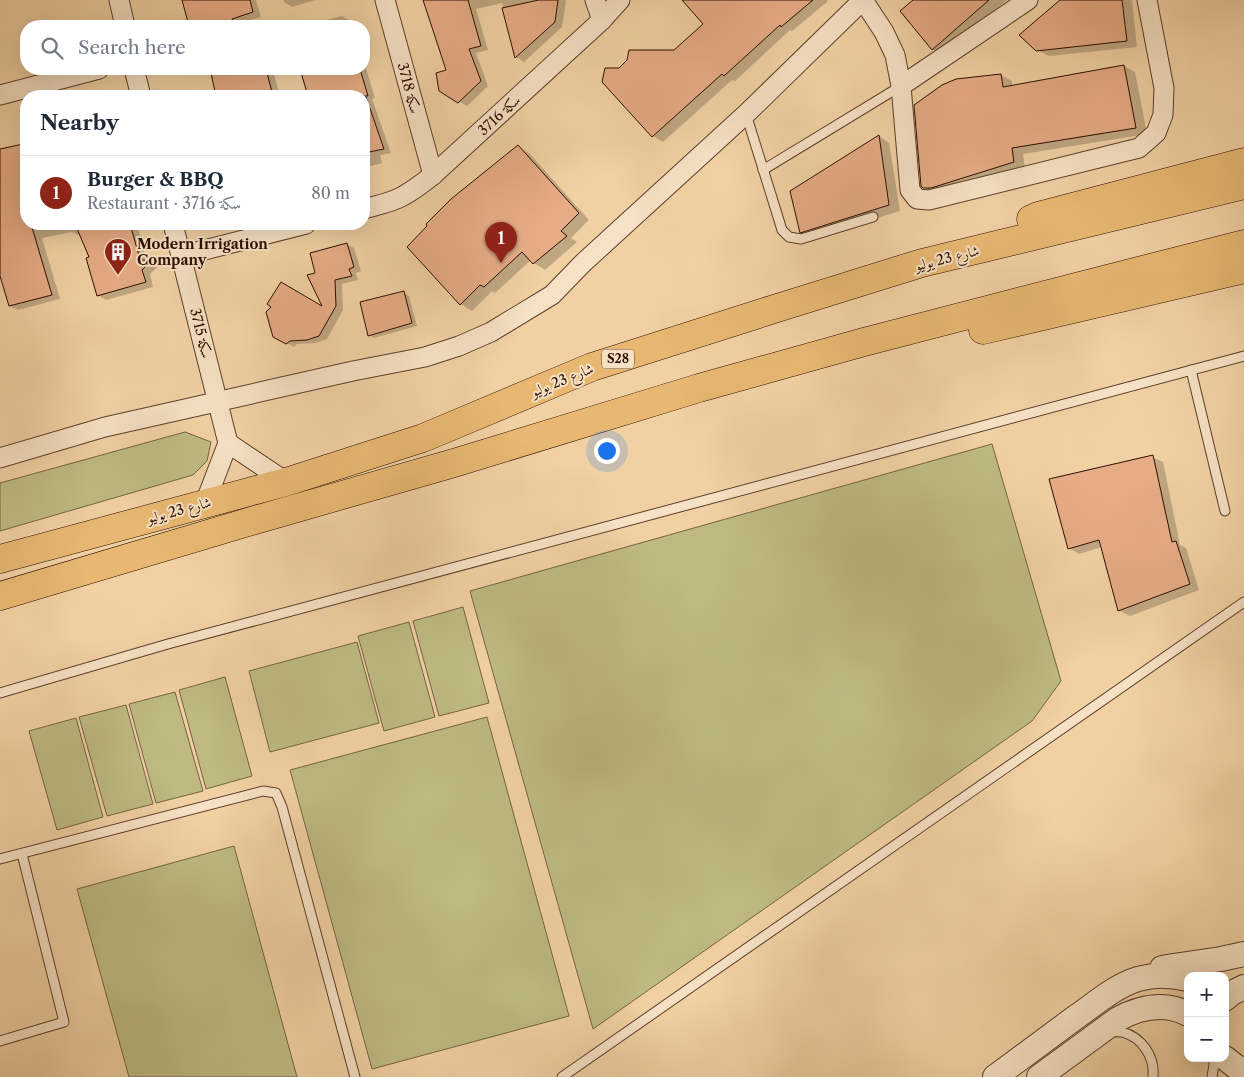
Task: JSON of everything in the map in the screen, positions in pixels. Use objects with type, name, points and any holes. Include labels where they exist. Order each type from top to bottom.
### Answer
[{"type":"main road","points":[[922,264],[1038,216],[1244,162]]},
{"type":"main road","name":"شارع 23 يوليو","points":[[0,559],[286,482],[423,438],[592,367],[922,264],[1244,185]]},
{"type":"main road","points":[[0,596],[454,463],[699,388],[913,316],[1078,268],[1244,225]]},
{"type":"main road","points":[[699,388],[873,340],[1244,244]]},
{"type":"main road","points":[[699,388],[920,345],[1244,269]]},
{"type":"street","points":[[119,0],[123,20]]},
{"type":"street","name":"سكة 3718","points":[[385,0],[433,175]]},
{"type":"street","points":[[596,0],[602,20]]},
{"type":"street","name":"سكة 3716","points":[[370,207],[402,197],[433,175],[602,20],[620,0]]},
{"type":"street","points":[[0,458],[105,427],[353,370],[425,357],[460,346],[491,332],[552,295],[582,263],[746,114],[863,0],[884,32],[895,55],[901,86],[910,190],[917,199],[929,200],[1139,148],[1156,133],[1163,115],[1164,88],[1147,0]]},
{"type":"street","points":[[901,86],[1028,0]]},
{"type":"street","points":[[0,95],[75,75]]},
{"type":"street","points":[[136,75],[139,90]]},
{"type":"street","name":"سكة 3715","points":[[175,230],[228,443]]},
{"type":"street","points":[[182,256],[283,230]]},
{"type":"street","points":[[205,503],[228,443],[286,482]]},
{"type":"street","points":[[1149,976],[1172,966],[1244,954]]},
{"type":"street","points":[[994,1077],[1111,992],[1136,979],[1149,976],[1172,975],[1184,978]]},
{"type":"street","points":[[1039,1077],[1118,1019],[1139,1009],[1162,1007],[1173,1008],[1184,1012]]},
{"type":"street","points":[[1229,1061],[1244,1071]]},
{"type":"lane","points":[[763,170],[901,86]]},
{"type":"lane","points":[[746,114],[782,230],[789,237],[801,239],[873,216]]},
{"type":"lane","points":[[0,693],[177,642],[1244,356]]},
{"type":"lane","points":[[1192,370],[1224,511]]},
{"type":"lane","points":[[562,1077],[1244,602]]},
{"type":"lane","points":[[0,859],[264,791],[276,793],[282,807],[356,1077]]},
{"type":"lane","points":[[0,1041],[64,1022],[22,854]]},
{"type":"lane","points":[[1097,1034],[1110,1031],[1122,1032],[1134,1037],[1144,1046],[1150,1056],[1154,1069],[1153,1077]]},
{"type":"lane","points":[[1212,1077],[1214,1062]]},
{"type":"shaded area","points":[[185,432],[211,442],[207,461],[193,475],[0,531],[0,483]]},
{"type":"shaded area","points":[[992,444],[1061,681],[1032,721],[593,1029],[470,591]]},
{"type":"shaded area","points":[[463,607],[489,703],[439,716],[413,621]]},
{"type":"shaded area","points":[[409,622],[435,717],[384,731],[358,636]]},
{"type":"shaded area","points":[[357,642],[379,723],[270,752],[249,671]]},
{"type":"shaded area","points":[[225,677],[252,776],[206,789],[179,690]]},
{"type":"shaded area","points":[[175,692],[203,791],[156,803],[129,704]]},
{"type":"shaded area","points":[[126,705],[153,804],[107,816],[79,717]]},
{"type":"shaded area","points":[[487,717],[569,1016],[372,1069],[290,770]]},
{"type":"shaded area","points":[[76,718],[103,817],[57,830],[29,731]]},
{"type":"shaded area","points":[[234,846],[297,1077],[129,1077],[77,889]]},
{"type":"building","points":[[182,0],[250,0],[253,12],[232,20],[187,20]]},
{"type":"building","points":[[423,0],[468,0],[481,46],[469,49],[481,81],[458,103],[439,91],[436,73],[446,70]]},
{"type":"building","points":[[539,0],[558,0],[555,22],[515,58],[502,8]]},
{"type":"building","points":[[682,0],[813,0],[781,27],[780,25],[724,76],[722,74],[652,137],[602,82],[605,68],[619,68],[627,60],[629,50],[674,50],[703,24]]},
{"type":"building","points":[[913,0],[989,0],[932,50],[900,11]]},
{"type":"building","points":[[1060,0],[1122,0],[1127,41],[1036,51],[1019,35]]},
{"type":"building","points":[[1124,65],[1136,128],[1012,148],[1014,162],[931,188],[923,188],[921,186],[914,105],[942,85],[956,79],[1001,74],[1003,87]]},
{"type":"building","points":[[211,75],[268,75],[271,90],[215,90]]},
{"type":"building","points":[[302,75],[362,75],[366,90],[306,90]]},
{"type":"building","points":[[370,109],[384,149],[370,152]]},
{"type":"building","points":[[879,135],[889,205],[800,233],[790,191]]},
{"type":"building","points":[[20,145],[20,230],[33,230],[52,295],[9,306],[0,276],[0,149]]},
{"type":"building","points":[[518,145],[579,213],[561,231],[567,236],[533,264],[522,252],[484,287],[480,285],[460,305],[407,247],[427,226],[426,224],[451,199]]},
{"type":"building","name":"Modern Irrigation Company","points":[[78,230],[132,230],[140,259],[150,262],[142,270],[146,282],[97,296],[86,258],[89,257]]},
{"type":"building","points":[[347,243],[354,267],[349,269],[352,276],[335,280],[336,306],[319,336],[307,340],[290,341],[286,344],[273,337],[266,312],[271,307],[267,304],[281,282],[322,306],[307,275],[315,273],[310,253]]},
{"type":"building","points":[[404,291],[412,323],[368,336],[360,302]]},
{"type":"building","points":[[1153,455],[1172,542],[1176,541],[1190,584],[1118,611],[1099,540],[1068,549],[1049,479]]},
{"type":"place","name":"Burger & BBQ","points":[[501,263]]},
{"type":"place","name":"Modern Irrigation Company","points":[[118,276]]}]
